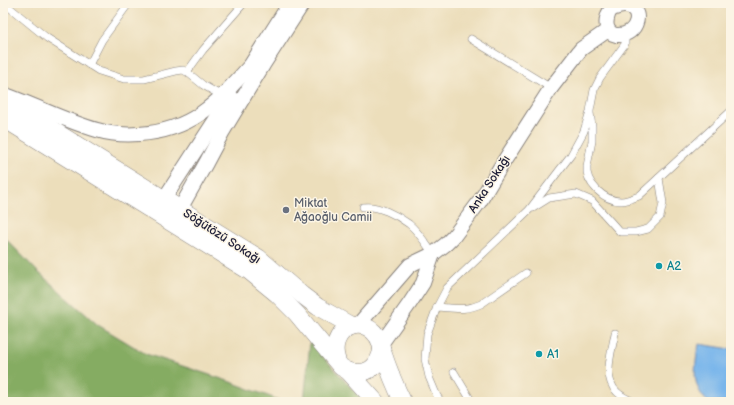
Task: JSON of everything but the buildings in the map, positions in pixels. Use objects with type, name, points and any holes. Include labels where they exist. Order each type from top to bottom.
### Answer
[{"type":"street","points":[[290,3],[164,199],[164,218],[180,209],[223,131],[303,3]]},
{"type":"street","points":[[624,6],[640,8],[633,30],[623,34],[612,34],[608,30],[606,25],[612,9],[624,6]]},
{"type":"street","name":"Anka Sokağı","points":[[355,326],[410,265],[433,254],[454,236],[480,201],[552,88],[582,49],[592,40],[608,30]]},
{"type":"street","points":[[3,94],[97,131],[117,134],[151,133],[169,130],[186,123],[202,113],[222,96],[249,67]]},
{"type":"street","name":"Söğütözü Sokağı","points":[[3,99],[259,258],[313,303],[355,326],[368,328],[374,332],[378,337],[397,390],[403,402]]},
{"type":"street","name":"Söğütözü Sokağı","points":[[3,118],[249,270],[287,304],[376,402]]},
{"type":"street","points":[[355,326],[345,329],[336,340],[334,354],[342,366],[356,373],[371,369],[377,364],[380,357],[381,347],[423,283],[433,254]]},
{"type":"lane","points":[[4,3],[47,38],[100,71],[124,79],[144,79],[176,70],[187,72],[203,85],[222,96]]},
{"type":"lane","points":[[89,65],[102,40],[129,3]]},
{"type":"lane","points":[[187,72],[203,50],[244,3]]},
{"type":"lane","points":[[442,402],[437,396],[429,377],[424,358],[427,334],[437,307],[447,288],[529,210],[577,147],[590,111],[592,96],[600,78],[625,44],[623,34]]},
{"type":"lane","points":[[471,39],[552,88]]},
{"type":"lane","points":[[590,111],[592,134],[586,171],[588,177],[606,198],[621,201],[639,196],[731,111]]},
{"type":"lane","points":[[529,210],[549,198],[576,194],[592,201],[620,232],[636,232],[648,228],[660,217],[664,203],[659,178]]},
{"type":"lane","points":[[363,207],[370,206],[380,208],[409,224],[433,254]]},
{"type":"lane","points":[[437,307],[461,309],[475,307],[526,273]]},
{"type":"lane","points":[[614,333],[610,366],[611,381],[617,393],[633,402]]},
{"type":"lane","points":[[454,372],[472,402]]},
{"type":"green space","points":[[3,236],[38,272],[98,325],[146,354],[228,381],[284,402],[3,402]]},
{"type":"green space","points":[[310,342],[364,402],[304,402]]},
{"type":"water","points":[[699,344],[731,349],[731,402],[708,402],[698,389],[695,368]]},
{"type":"place","name":"Miktat Ağaoğlu Camii","points":[[286,210]]},
{"type":"place","name":"A2","points":[[659,266]]},
{"type":"place","name":"A1","points":[[539,354]]}]
